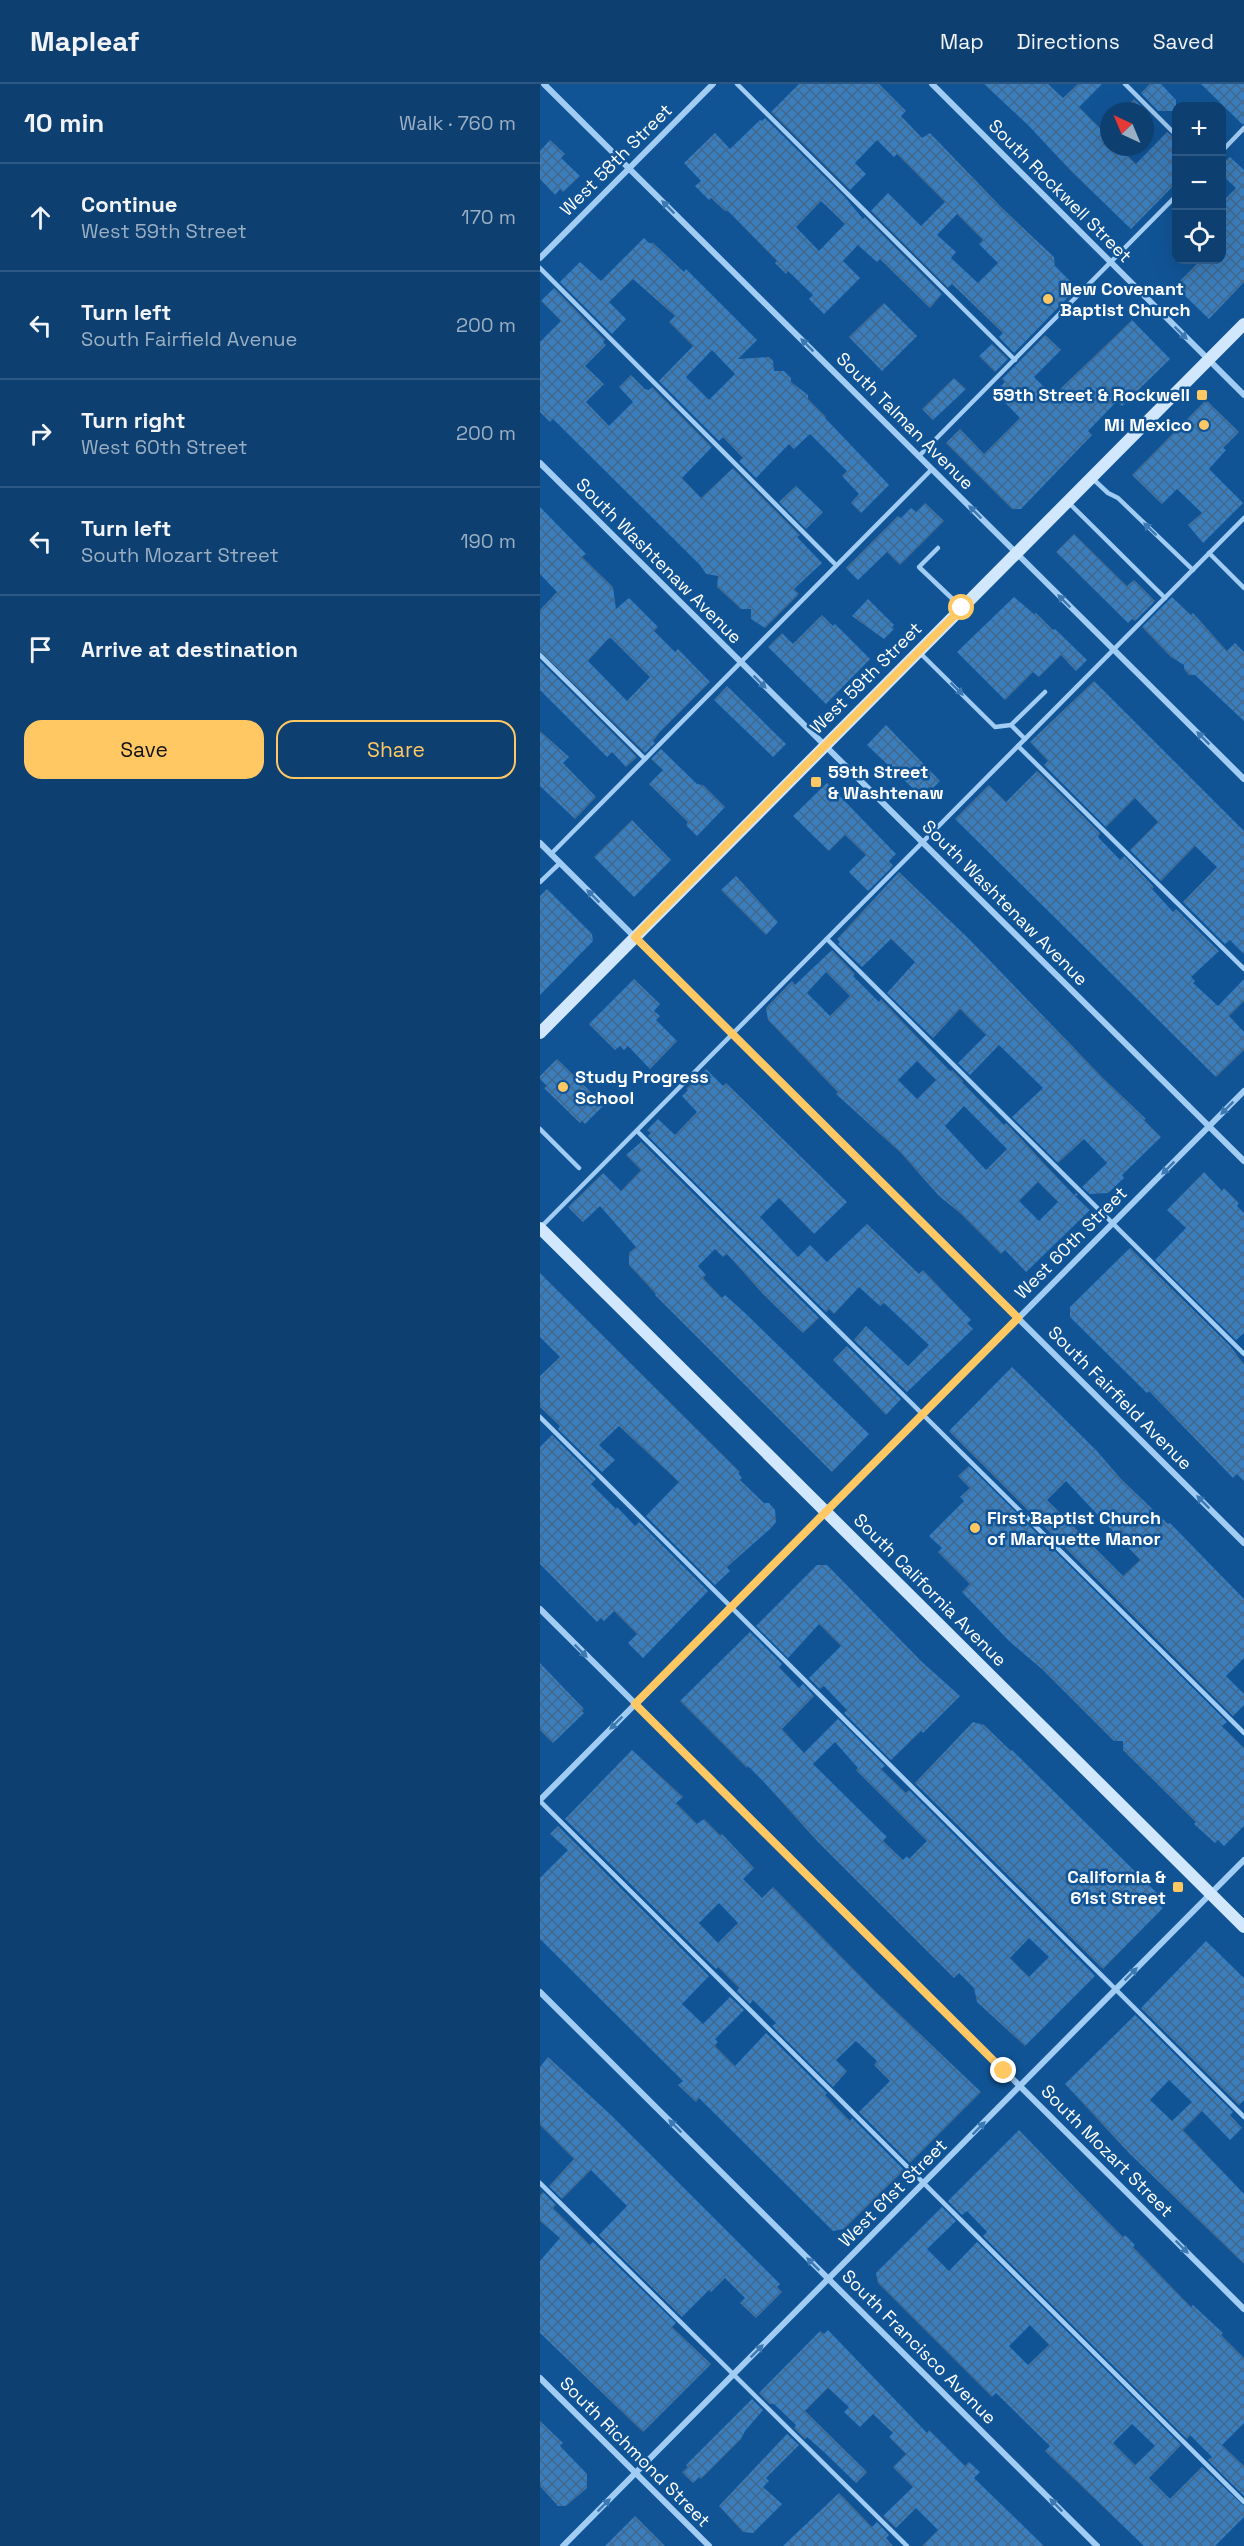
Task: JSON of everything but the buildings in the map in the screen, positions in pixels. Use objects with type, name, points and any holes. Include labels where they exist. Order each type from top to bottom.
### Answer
[{"type":"street","name":"South Talman Avenue","points":[[544,84],[1244,779]]},
{"type":"street","name":"West 58th Street","points":[[540,258],[712,84]]},
{"type":"street","name":"South Rockwell Street","points":[[932,84],[1244,395]]},
{"type":"street","name":"West 59th Street","points":[[540,1033],[1244,324]]},
{"type":"street","name":"South Washtenaw Avenue","points":[[540,464],[1244,1161]]},
{"type":"street","name":"South Fairfield Avenue","points":[[540,843],[1244,1543]]},
{"type":"street","name":"West 60th Street","points":[[540,1800],[1244,1091]]},
{"type":"street","name":"South California Avenue","points":[[540,1228],[1244,1927]]},
{"type":"street","name":"South Mozart Street","points":[[540,1609],[1244,2309]]},
{"type":"street","name":"West 61st Street","points":[[563,2546],[1244,1860]]},
{"type":"street","name":"South Francisco Avenue","points":[[540,1992],[1097,2546]]},
{"type":"street","name":"South Richmond Street","points":[[540,2378],[709,2546]]},
{"type":"lane","points":[[737,84],[1015,360]]},
{"type":"lane","points":[[1125,84],[1172,131]]},
{"type":"lane","points":[[1226,146],[1244,128]]},
{"type":"lane","points":[[919,456],[1172,200]]},
{"type":"lane","points":[[540,268],[836,566]]},
{"type":"lane","points":[[551,854],[932,469]]},
{"type":"lane","points":[[1091,478],[1108,493],[1118,498],[1193,570]]},
{"type":"lane","points":[[1068,501],[1165,598]]},
{"type":"lane","points":[[540,1228],[1244,518]]},
{"type":"lane","points":[[938,548],[919,567],[962,608]]},
{"type":"lane","points":[[1209,554],[1244,588]]},
{"type":"lane","points":[[918,651],[995,728],[1011,725],[1045,692]]},
{"type":"lane","points":[[540,655],[645,759]]},
{"type":"lane","points":[[1011,725],[1025,739]]},
{"type":"lane","points":[[1018,746],[1244,969]]},
{"type":"lane","points":[[540,882],[560,863]]},
{"type":"lane","points":[[827,939],[1244,1354]]},
{"type":"lane","points":[[540,1129],[579,1168]]},
{"type":"lane","points":[[637,1131],[1244,1733]]},
{"type":"lane","points":[[540,1418],[1244,2117]]},
{"type":"lane","points":[[540,1800],[1244,2502]]},
{"type":"lane","points":[[540,2184],[907,2546]]},
{"type":"place","name":"New Covenant Baptist Church","points":[[1048,299]]},
{"type":"place","name":"59th Street & Rockwell","points":[[1202,395]]},
{"type":"place","name":"Mi Mexico","points":[[1204,425]]},
{"type":"place","name":"59th Street & Washtenaw","points":[[816,782]]},
{"type":"place","name":"Study Progress School","points":[[563,1087]]},
{"type":"place","name":"First Baptist Church of Marquette Manor","points":[[975,1528]]},
{"type":"place","name":"California & 61st Street","points":[[1178,1887]]},
{"type":"route","points":[[962,608],[635,937],[1018,1318],[635,1704],[1004,2071]]}]
